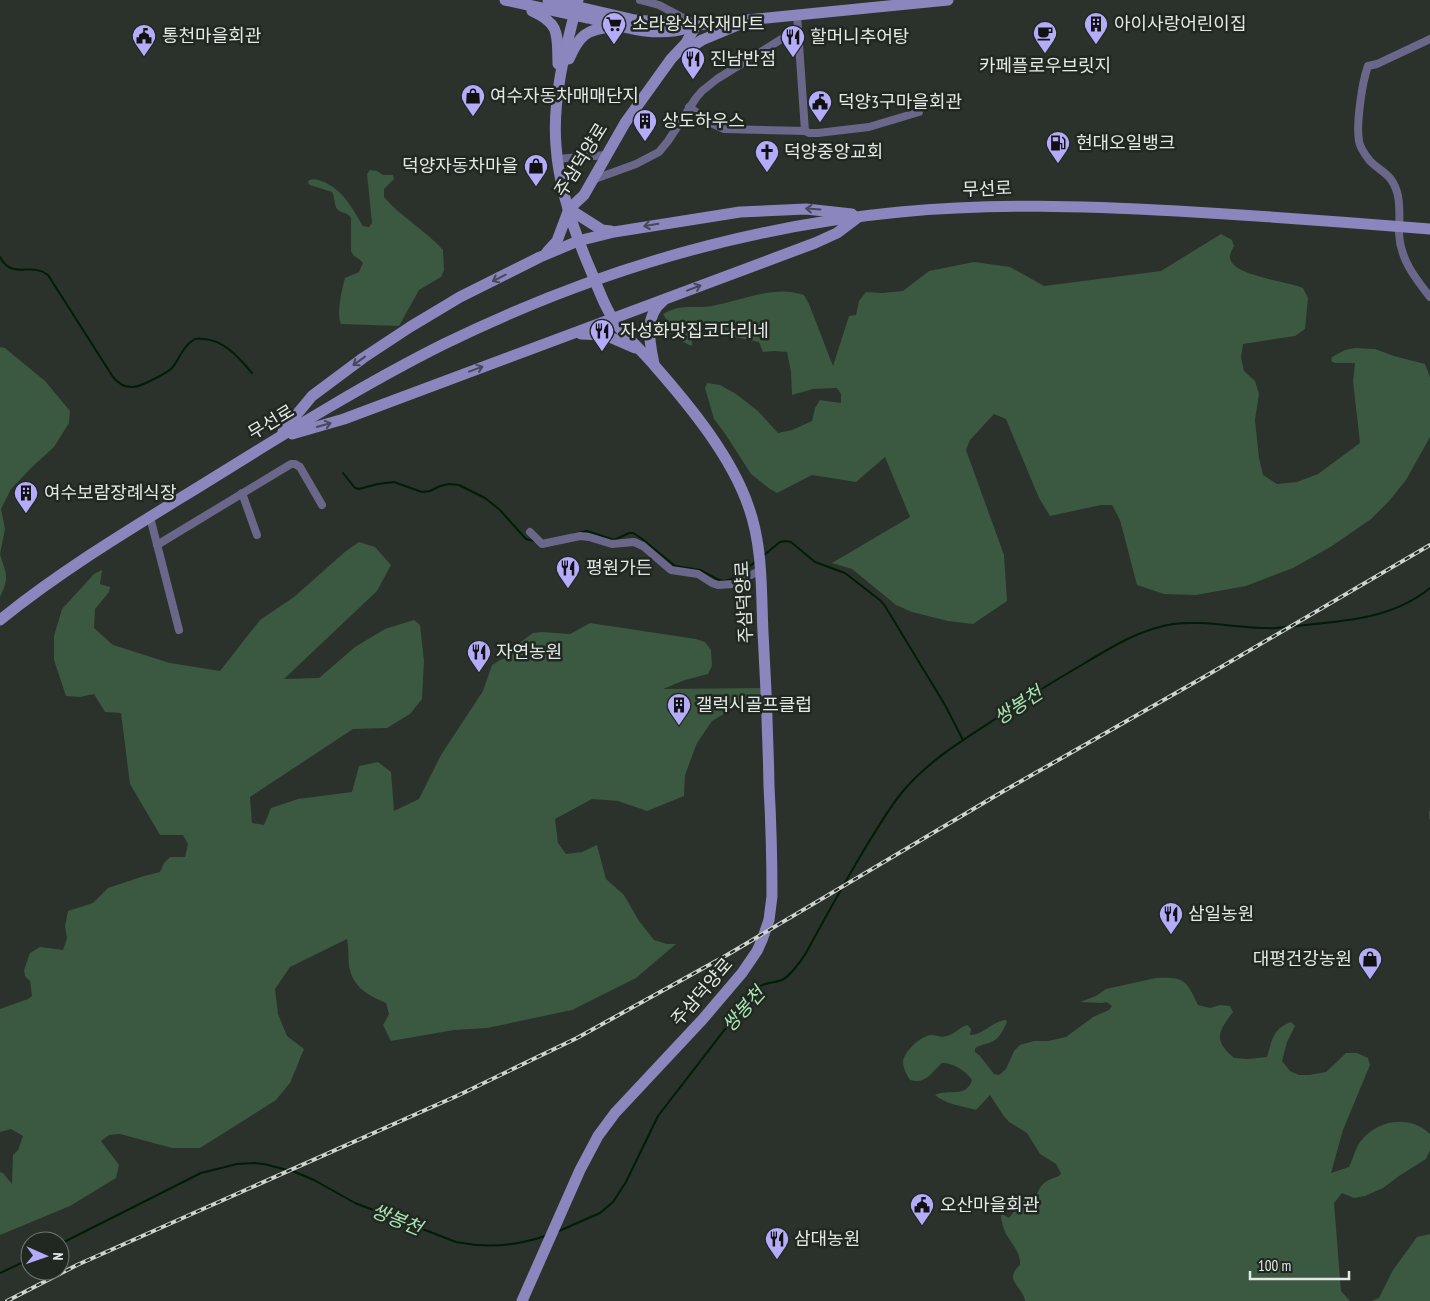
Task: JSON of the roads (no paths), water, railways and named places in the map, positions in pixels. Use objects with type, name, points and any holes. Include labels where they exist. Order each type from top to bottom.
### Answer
[{"type":"street","points":[[507,0],[576,7],[623,26],[659,32],[670,36],[675,41],[675,49],[671,59]]},
{"type":"street","points":[[507,0],[543,16],[552,24],[557,39],[559,82],[555,130],[557,159],[569,210],[557,241],[540,257]]},
{"type":"street","points":[[548,0],[636,20],[696,25],[948,0]]},
{"type":"street","points":[[643,0],[659,5],[696,25]]},
{"type":"street","points":[[559,82],[576,7]]},
{"type":"street","points":[[797,15],[805,131]]},
{"type":"street","points":[[671,59],[702,40],[750,20]]},
{"type":"street","points":[[659,32],[682,30],[696,25]]},
{"type":"street","name":"주삼덕양로","points":[[522,1301],[580,1170],[604,1127],[742,974],[757,951],[766,929],[770,912],[772,876],[766,678],[760,569],[750,509],[729,465],[710,436],[654,364],[613,319],[578,241],[569,210],[582,197],[625,123],[671,59],[686,43],[696,25]]},
{"type":"street","points":[[559,82],[582,36],[596,29],[623,26]]},
{"type":"street","points":[[592,180],[636,164],[659,152],[702,91],[717,79],[788,35],[798,31]]},
{"type":"street","points":[[1430,39],[1377,64],[1368,66],[1364,80],[1358,131],[1359,143],[1364,153],[1371,162],[1386,174],[1396,188],[1400,207],[1399,233],[1403,256],[1430,298]]},
{"type":"street","points":[[689,108],[711,124],[724,129],[805,131],[818,134],[869,127],[919,112]]},
{"type":"street","points":[[557,159],[606,155]]},
{"type":"street","name":"무선로","points":[[0,620],[35,592],[150,517],[277,438],[359,390],[441,346],[510,314],[619,272],[684,252],[749,235],[861,216],[953,208],[1037,205],[1209,213],[1430,230]]},
{"type":"street","points":[[277,438],[312,396],[363,358],[410,327],[460,297],[540,257],[578,241],[614,232],[740,212],[793,208],[861,216]]},
{"type":"street","points":[[569,210],[602,230],[614,232]]},
{"type":"street","points":[[277,438],[344,419],[827,238],[838,233],[861,216]]},
{"type":"street","points":[[654,364],[649,339],[650,326],[655,309],[666,299]]},
{"type":"street","points":[[572,334],[605,335],[641,351]]},
{"type":"street","points":[[157,545],[289,465],[295,464],[300,467],[322,505]]},
{"type":"street","points":[[242,494],[257,535]]},
{"type":"street","points":[[150,517],[179,630]]},
{"type":"street","points":[[530,532],[541,544],[580,536],[612,544],[634,542],[643,546],[671,570],[698,574],[718,585],[734,584],[760,569]]},
{"type":"waterway","points":[[0,257],[10,268],[41,271],[48,275],[113,377],[123,385],[128,387],[138,386],[165,373],[174,366],[183,350],[197,338],[211,340],[225,346],[252,373]]},
{"type":"waterway","points":[[343,473],[355,488],[359,489],[394,482],[422,492],[449,484],[459,485],[485,498],[500,510],[526,539],[534,541]]},
{"type":"waterway","points":[[573,534],[587,531],[614,540],[633,533],[675,566],[700,570],[724,581],[736,578],[756,561]]},
{"type":"waterway","points":[[764,555],[780,542],[791,542],[815,562],[845,573],[881,601],[945,705],[963,740]]},
{"type":"waterway","name":"쌍봉천","points":[[559,1231],[600,1213],[613,1202],[626,1182],[658,1116],[756,989],[759,986],[782,980],[798,964],[889,809],[916,777],[942,755],[1058,679],[1138,634],[1161,626],[1185,623],[1276,628],[1338,622],[1387,611],[1416,598],[1430,588]]},
{"type":"waterway","name":"쌍봉천","points":[[70,1239],[201,1173],[237,1164],[254,1163],[295,1172],[314,1180],[355,1203],[456,1242],[478,1245],[501,1245],[545,1236]]},
{"type":"waterway","name":"쌍봉천","points":[[0,1273],[20,1264]]},
{"type":"railway","points":[[7,1301],[77,1265],[459,1095],[577,1038],[727,955],[1002,792],[1430,545]]},
{"type":"place","name":"소라왕식자재마트","points":[[614,45]]},
{"type":"place","name":"아이사랑어린이집","points":[[1096,45]]},
{"type":"place","name":"카페플로우브릿지","points":[[1045,54]]},
{"type":"place","name":"통천마을회관","points":[[144,57]]},
{"type":"place","name":"할머니추어탕","points":[[793,58]]},
{"type":"place","name":"진남반점","points":[[693,80]]},
{"type":"place","name":"여수자동차매매단지","points":[[473,117]]},
{"type":"place","name":"덕양3구마을회관","points":[[820,123]]},
{"type":"place","name":"상도하우스","points":[[645,142]]},
{"type":"place","name":"현대오일뱅크","points":[[1058,164]]},
{"type":"place","name":"덕양중앙교회","points":[[767,173]]},
{"type":"place","name":"덕양자동차마을","points":[[536,187]]},
{"type":"place","name":"자성화맛집코다리네","points":[[602,352]]},
{"type":"place","name":"여수보람장례식장","points":[[26,514]]},
{"type":"place","name":"평원가든","points":[[568,589]]},
{"type":"place","name":"자연농원","points":[[479,673]]},
{"type":"place","name":"갤럭시골프클럽","points":[[679,726]]},
{"type":"place","name":"삼일농원","points":[[1171,935]]},
{"type":"place","name":"대평건강농원","points":[[1370,980]]},
{"type":"place","name":"오산마을회관","points":[[922,1226]]},
{"type":"place","name":"삼대농원","points":[[777,1260]]}]
